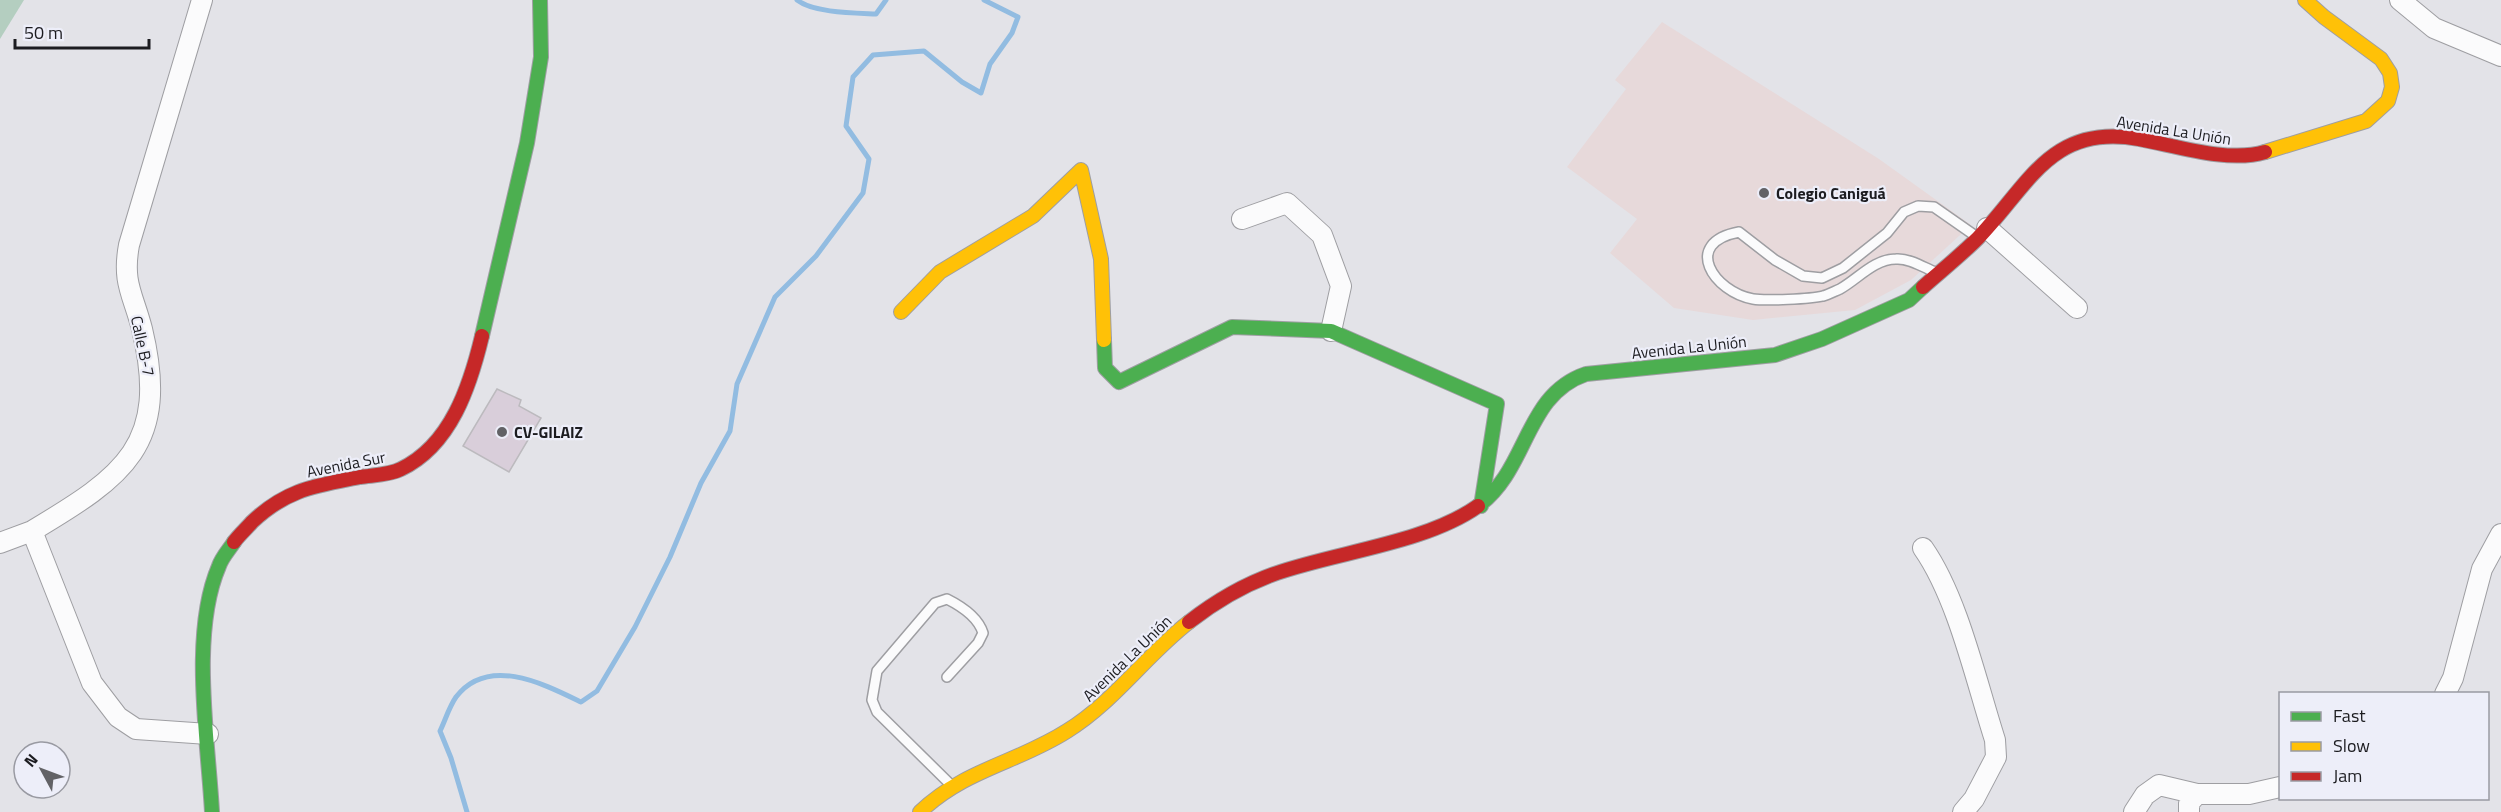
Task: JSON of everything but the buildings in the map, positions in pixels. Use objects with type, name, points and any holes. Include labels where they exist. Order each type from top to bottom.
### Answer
[{"type":"street","name":"Calle B-7","points":[[0,543],[32,531],[108,482],[125,464],[140,440],[151,396],[150,370],[141,324],[129,290],[125,266],[129,244],[202,0]]},
{"type":"street","name":"Avenida Sur","points":[[212,812],[202,648],[208,604],[219,565],[237,537],[260,515],[287,495],[313,486],[400,470],[423,453],[443,433],[455,415],[466,393],[480,345],[527,143],[541,57],[540,0]]},
{"type":"street","name":"Avenida La Unión","points":[[920,812],[952,786],[1076,726],[1104,704],[1156,650],[1190,621],[1245,586],[1284,570],[1432,530],[1481,506],[1497,492],[1513,468],[1541,410],[1557,389],[1569,379],[1586,374],[1775,355],[1822,339],[1909,300],[1940,274],[1982,233],[2042,163],[2059,150],[2081,141],[2106,136],[2134,138],[2231,156],[2254,155],[2366,121],[2388,101],[2392,87],[2390,73],[2381,59],[2305,0]]},
{"type":"street","points":[[2400,0],[2434,28],[2501,56]]},
{"type":"street","points":[[901,312],[940,272],[1033,216],[1081,170],[1101,259],[1105,368],[1119,382],[1232,327],[1331,331],[1497,404],[1481,506]]},
{"type":"street","points":[[1242,219],[1287,203],[1322,235],[1341,286],[1331,331]]},
{"type":"street","points":[[1982,233],[2077,308]]},
{"type":"street","points":[[32,531],[92,683],[118,717],[136,729],[208,734]]},
{"type":"street","points":[[2446,692],[2453,678],[2482,568],[2501,534]]},
{"type":"street","points":[[1923,548],[1939,570],[1950,599],[1995,740],[1996,757],[1974,799],[1963,812]]},
{"type":"street","points":[[2138,809],[2145,795],[2159,785],[2198,794],[2248,794],[2279,787]]},
{"type":"street","points":[[2189,812],[2189,803],[2198,794]]},
{"type":"lane","points":[[1940,274],[1898,258],[1882,261],[1823,296],[1754,299],[1738,294],[1711,273],[1707,263],[1709,251],[1716,241],[1728,234],[1739,232],[1776,260],[1803,276],[1822,278],[1844,268],[1887,233],[1904,212],[1918,206],[1934,207],[1982,233]]},
{"type":"lane","points":[[947,678],[978,643],[983,633],[980,624],[957,604],[947,599],[935,603],[877,671],[872,700],[877,712],[952,786]]},
{"type":"shaded area","name":"Colegio Caniguá","points":[[1662,22],[1879,159],[1971,225],[1911,280],[1855,310],[1753,320],[1674,308],[1610,253],[1637,219],[1567,167],[1626,89],[1615,80]]},
{"type":"green space","points":[[0,0],[24,0],[0,39]]},
{"type":"waterway","points":[[797,0],[813,8],[824,10],[876,14],[886,0]]},
{"type":"waterway","points":[[467,812],[451,758],[440,731],[456,697],[469,684],[500,675],[534,681],[581,702],[597,691],[635,627],[670,557],[701,483],[730,431],[737,384],[775,297],[816,256],[863,193],[869,159],[846,126],[853,77],[873,55],[924,51],[962,82],[981,93],[990,64],[1012,33],[1018,17],[984,0]]},
{"type":"traffic: fast","points":[[482,336],[527,143],[541,57],[540,0]]},
{"type":"traffic: fast","points":[[1478,506],[1495,491],[1508,473],[1538,415],[1550,398],[1566,384],[1586,374],[1775,355],[1822,339],[1909,300],[1923,287]]},
{"type":"traffic: fast","points":[[1104,340],[1105,368],[1119,382],[1232,327],[1331,331],[1497,404],[1481,506]]},
{"type":"traffic: fast","points":[[212,812],[203,687],[205,622],[210,593],[219,566],[234,542]]},
{"type":"traffic: slow","points":[[2265,152],[2366,121],[2388,101],[2392,87],[2390,73],[2381,59],[2305,0]]},
{"type":"traffic: slow","points":[[901,312],[940,272],[1033,216],[1081,170],[1101,259],[1104,340]]},
{"type":"traffic: slow","points":[[920,812],[937,797],[955,786],[1048,742],[1084,719],[1189,622]]},
{"type":"traffic: jam","points":[[1923,287],[1978,238],[2028,179],[2045,163],[2063,149],[2084,140],[2109,136],[2139,139],[2219,155],[2251,155],[2265,152]]},
{"type":"traffic: jam","points":[[234,542],[265,511],[277,502],[302,490],[392,472],[418,458],[433,445],[456,412],[471,374],[482,336]]},
{"type":"traffic: jam","points":[[1189,622],[1231,594],[1265,577],[1407,538],[1457,519],[1478,506]]},
{"type":"place","name":"Colegio Caniguá","points":[[1764,193]]},
{"type":"place","name":"CV-GILAIZ","points":[[502,432]]}]
